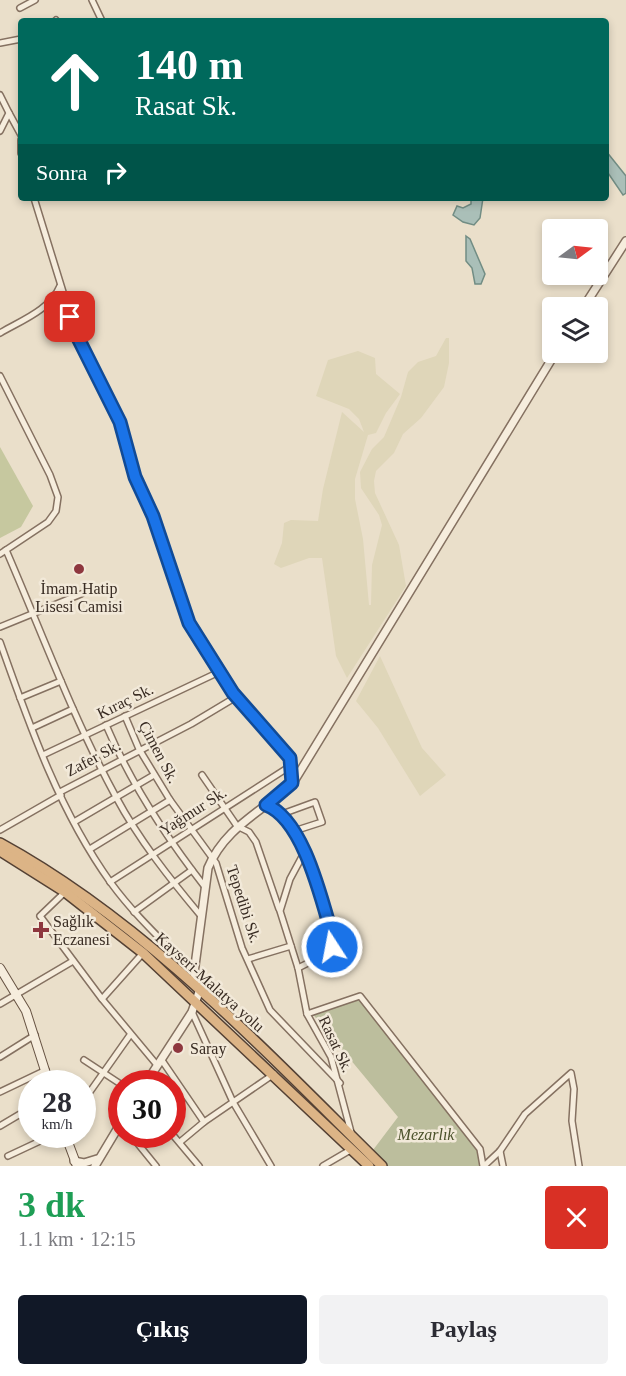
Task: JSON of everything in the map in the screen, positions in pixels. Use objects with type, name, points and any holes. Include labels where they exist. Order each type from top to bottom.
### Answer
[{"type":"highway","name":"Kayseri-Malatya yolu","points":[[0,843],[47,870],[104,910],[197,996],[369,1166]]},
{"type":"highway","name":"Kayseri-Malatya yolu","points":[[0,851],[65,891],[197,996],[283,1067],[382,1166]]},
{"type":"main road","points":[[0,968],[17,993],[35,1035],[46,1070]]},
{"type":"main road","points":[[70,1148],[76,1163]]},
{"type":"street","points":[[20,8],[35,0]]},
{"type":"street","points":[[93,0],[101,18]]},
{"type":"street","points":[[0,44],[18,40]]},
{"type":"street","points":[[0,95],[18,132]]},
{"type":"street","points":[[0,131],[9,113]]},
{"type":"street","points":[[35,201],[76,334],[120,422],[135,477],[153,516],[189,623],[236,697],[261,727],[285,750],[292,765],[292,783]]},
{"type":"street","points":[[590,297],[626,241]]},
{"type":"street","points":[[0,333],[53,301],[61,284]]},
{"type":"street","points":[[154,1070],[192,1012],[197,996],[194,973],[201,916],[213,857],[237,826],[292,783],[549,363]]},
{"type":"street","points":[[0,376],[50,475],[57,497],[56,511],[48,522],[3,552],[73,709],[116,797],[152,855],[201,916]]},
{"type":"street","points":[[0,627],[81,594]]},
{"type":"street","points":[[0,642],[43,755],[74,822],[110,882],[134,912],[194,973]]},
{"type":"street","name":"Kıraç Sk.","points":[[43,755],[219,672]]},
{"type":"street","points":[[20,698],[61,681]]},
{"type":"street","name":"Zafer Sk.","points":[[0,830],[103,768],[191,724],[236,697]]},
{"type":"street","points":[[32,728],[73,709]]},
{"type":"street","name":"Çimen Sk.","points":[[125,716],[139,749],[154,775],[190,829],[213,857]]},
{"type":"street","points":[[106,725],[120,759],[152,812],[206,887]]},
{"type":"street","name":"Yağmur Sk.","points":[[110,882],[292,765]]},
{"type":"street","points":[[74,822],[154,775]]},
{"type":"street","name":"Rasat Sk.","points":[[202,775],[237,826],[249,832],[256,842],[298,968],[307,1014],[331,1057],[353,1137]]},
{"type":"street","points":[[90,849],[170,800]]},
{"type":"street","points":[[282,814],[315,802],[322,822],[294,831]]},
{"type":"street","points":[[266,805],[282,814],[294,831],[318,886],[333,942],[328,953],[298,968]]},
{"type":"street","points":[[280,911],[290,879],[304,853]]},
{"type":"street","name":"Tepedibi Sk.","points":[[213,857],[248,959],[270,1010],[340,1083]]},
{"type":"street","points":[[134,912],[175,885],[192,870]]},
{"type":"street","points":[[65,891],[40,915],[130,1035],[159,1062],[204,1122]]},
{"type":"street","points":[[248,959],[291,946]]},
{"type":"street","points":[[102,999],[144,953]]},
{"type":"street","points":[[0,1004],[73,961]]},
{"type":"street","points":[[307,1014],[360,996],[480,1149],[484,1166],[500,1151],[525,1114],[571,1073],[574,1089],[572,1121],[579,1166]]},
{"type":"street","points":[[192,1012],[233,1102],[271,1166]]},
{"type":"street","points":[[0,1057],[35,1035]]},
{"type":"street","points":[[96,1082],[130,1035]]},
{"type":"street","points":[[84,1060],[108,1075]]},
{"type":"street","points":[[186,1137],[274,1074]]},
{"type":"street","points":[[0,1092],[18,1083]]},
{"type":"street","points":[[0,1126],[18,1115]]},
{"type":"street","points":[[76,1163],[96,1163],[108,1143]]},
{"type":"street","points":[[8,1156],[25,1148]]},
{"type":"street","points":[[141,1148],[156,1166]]},
{"type":"street","points":[[185,1148],[199,1166]]},
{"type":"street","points":[[323,1166],[352,1149]]},
{"type":"street","points":[[500,1151],[503,1166]]},
{"type":"shaded area","points":[[446,338],[449,338],[449,363],[444,387],[421,418],[403,434],[394,453],[376,471],[374,481],[375,493],[399,545],[406,586],[347,678],[336,656],[322,558],[309,558],[281,568],[274,564],[282,543],[284,523],[291,520],[318,521],[323,489],[342,412],[364,432],[359,419],[349,409],[316,396],[328,360],[358,351],[375,358],[376,374],[400,394],[386,413],[376,433],[368,435],[355,479],[355,499],[363,539],[369,605],[371,605],[372,565],[382,525],[379,515],[361,488],[360,472],[372,449],[384,437],[401,397],[408,372],[418,362],[436,356]]},
{"type":"shaded area","points":[[380,656],[422,748],[446,775],[420,796],[378,728],[356,701]]},
{"type":"green space","points":[[0,447],[33,506],[21,527],[0,538]]},
{"type":"green space","name":"Mezarlık","points":[[360,996],[481,1150],[483,1166],[382,1166],[370,1154],[398,1117],[311,1012]]},
{"type":"water","points":[[609,155],[626,176],[626,193],[623,195],[609,174]]},
{"type":"water","points":[[471,201],[483,201],[480,218],[474,225],[463,222],[453,215],[457,206],[463,208],[471,204]]},
{"type":"water","points":[[466,236],[470,239],[485,274],[481,284],[475,284],[472,268],[466,261]]},
{"type":"place","name":"İmam Hatip Lisesi Camisi","points":[[79,569]]},
{"type":"place","name":"Sağlık Eczanesi","points":[[41,930]]},
{"type":"place","name":"Saray","points":[[178,1048]]},
{"type":"route","points":[[70,317],[85,353],[120,422],[135,477],[153,516],[189,623],[233,693],[290,758],[292,783],[266,805],[282,814],[294,831],[318,886],[333,938],[332,947]]}]
